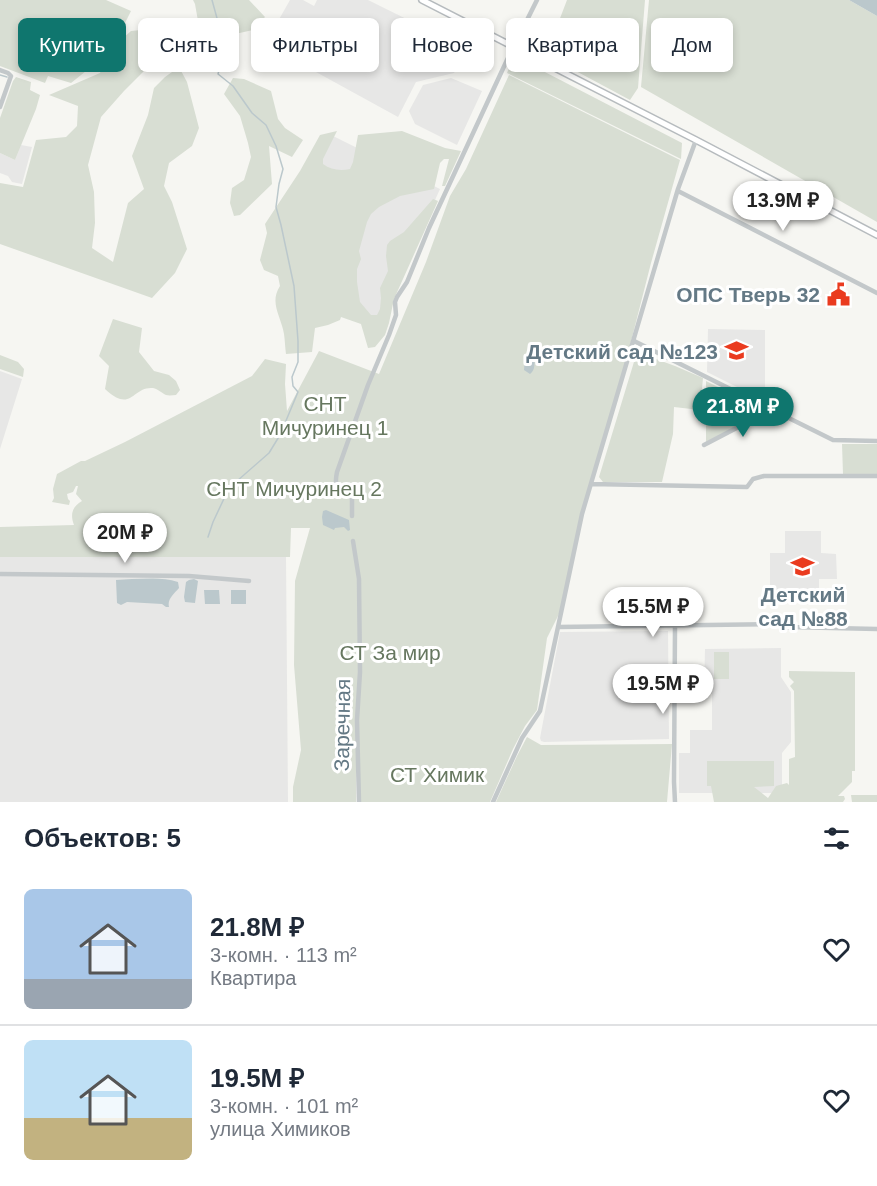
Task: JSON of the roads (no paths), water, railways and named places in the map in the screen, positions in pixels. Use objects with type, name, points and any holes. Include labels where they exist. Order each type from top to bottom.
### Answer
[{"type":"main road","points":[[422,0],[506,43]]},
{"type":"main road","points":[[563,72],[877,235]]},
{"type":"street","points":[[528,18],[537,0]]},
{"type":"street","points":[[352,516],[352,498],[338,489],[335,484],[337,472],[396,315],[397,297],[506,64]]},
{"type":"street","points":[[0,70],[10,76],[0,107]]},
{"type":"street","points":[[493,802],[522,738],[540,711],[582,514],[678,191],[696,140]]},
{"type":"street","points":[[678,191],[877,292]]},
{"type":"street","points":[[634,342],[833,440],[877,441]]},
{"type":"street","points":[[704,445],[771,410]]},
{"type":"street","points":[[591,484],[747,487],[753,479],[764,476],[877,476]]},
{"type":"street","name":"Заречная","points":[[353,541],[359,579],[358,802]]},
{"type":"street","points":[[0,574],[189,576],[249,580]]},
{"type":"street","points":[[558,627],[782,624],[787,627],[877,629]]},
{"type":"street","points":[[675,626],[675,802]]},
{"type":"waterway","points":[[208,537],[229,488],[269,453],[280,435],[298,392],[293,386],[292,377],[298,362],[294,286],[276,207],[283,169],[266,125],[252,113],[233,86],[218,74],[222,60],[223,40],[212,0]]},
{"type":"waterway","points":[[0,75],[7,77]]},
{"type":"place","name":"ОПС Тверь 32","points":[[838,294]]},
{"type":"place","name":"Детский сад №123","points":[[736,351]]},
{"type":"place","name":"Детский сад №88","points":[[803,566]]},
{"type":"park label","name":"СНТ Мичуринец 1","points":[[325,415]]},
{"type":"park label","name":"СНТ Мичуринец 2","points":[[294,488]]},
{"type":"park label","name":"СТ За мир","points":[[390,652]]},
{"type":"park label","name":"СТ Химик","points":[[437,774]]}]
